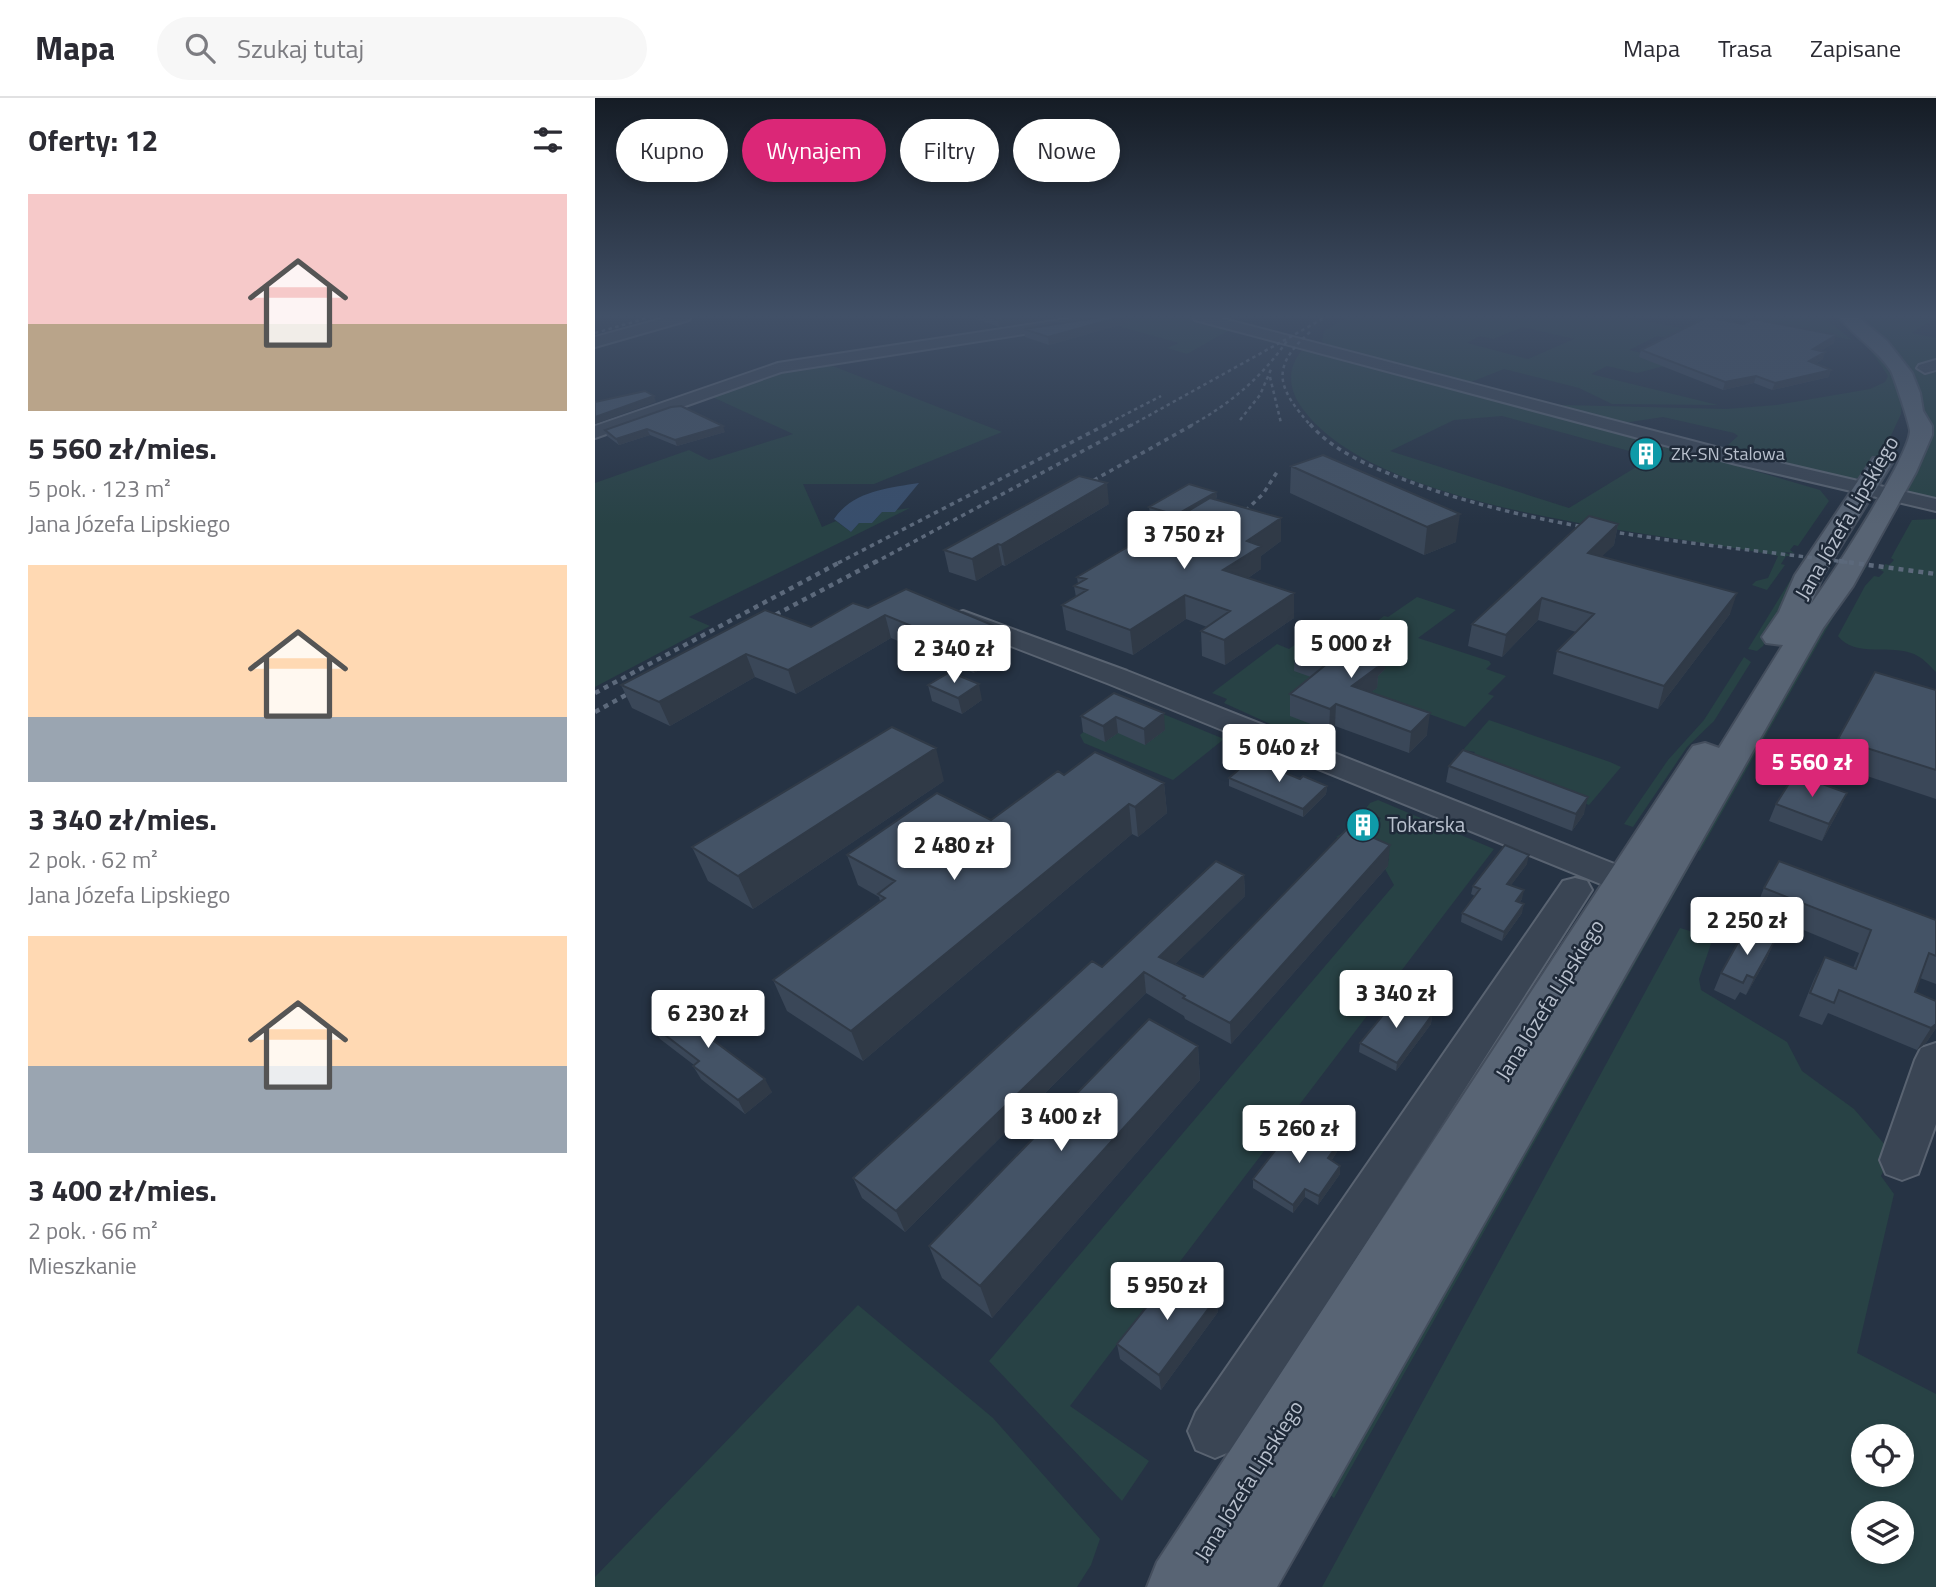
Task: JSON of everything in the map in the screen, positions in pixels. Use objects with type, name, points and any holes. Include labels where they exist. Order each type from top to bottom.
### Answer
[{"type":"main road","name":"Jana Józefa Lipskiego","points":[[1182,1587],[1626,888],[1793,612],[1809,575],[1876,495],[1921,435],[1907,386]]},
{"type":"main road","name":"Jana Józefa Lipskiego","points":[[1876,495],[1897,434],[1913,411]]},
{"type":"main road","name":"Jana Józefa Lipskiego","points":[[1239,1587],[1626,888]]},
{"type":"street","points":[[595,432],[725,386]]},
{"type":"street","points":[[1464,386],[1936,511]]},
{"type":"street","points":[[1876,495],[1936,505]]},
{"type":"street","points":[[951,615],[1117,677],[1626,888],[1215,1431]]},
{"type":"street","points":[[1902,1160],[1936,1060]]},
{"type":"green space","points":[[732,386],[885,386],[1002,432],[874,484],[803,484],[822,527],[836,521],[851,532],[859,523],[872,523],[882,512],[910,508],[689,617],[710,626],[595,687],[595,483],[689,450],[709,460],[793,434],[706,394]]},
{"type":"green space","points":[[1292,386],[1447,386],[1820,490],[1829,501],[1798,546],[1794,545],[1790,550],[1794,553],[1784,552],[1792,556],[1786,556],[1781,564],[1785,565],[1767,590],[1752,585],[1768,578],[1778,556],[1520,511],[1451,493],[1388,470],[1336,441],[1300,405]],"holes":[[[1502,416],[1651,458],[1569,508],[1390,451],[1454,420]]]},
{"type":"green space","points":[[1573,386],[1642,386],[1718,405],[1612,404]]},
{"type":"green space","points":[[1898,386],[1902,400],[1901,414],[1888,442],[1863,477],[1846,480],[1748,459],[1728,445],[1738,436],[1734,433],[1663,417],[1617,424],[1557,408],[1563,405],[1726,409],[1777,405]]},
{"type":"green space","points":[[1917,386],[1936,386],[1936,502],[1912,494],[1905,487],[1927,430]]},
{"type":"green space","points":[[1936,519],[1936,672],[1923,660],[1905,651],[1863,649],[1845,643],[1838,636],[1865,586],[1874,576],[1879,577],[1884,572],[1879,569],[1894,560],[1891,558],[1912,520]]},
{"type":"green space","points":[[1804,558],[1813,559],[1763,646],[1757,651],[1748,649]]},
{"type":"green space","points":[[1864,566],[1867,566],[1835,614],[1700,851],[1689,847],[1808,643]]},
{"type":"green space","points":[[1417,597],[1456,610],[1418,638],[1489,661],[1491,664],[1486,669],[1506,676],[1488,694],[1494,696],[1465,727],[1371,693],[1329,731],[1310,742],[1224,703],[1227,699],[1212,693],[1277,644],[1289,649],[1310,634],[1343,646],[1384,616],[1388,617]]},
{"type":"green space","points":[[1744,657],[1751,662],[1714,721],[1687,747],[1633,827],[1624,824],[1668,760],[1704,720]]},
{"type":"green space","points":[[1122,697],[1224,739],[1173,780],[1084,743],[1080,735]]},
{"type":"green space","points":[[1489,720],[1621,767],[1589,805],[1468,760],[1475,752],[1463,750]]},
{"type":"green space","points":[[1378,800],[1494,849],[1070,1406],[1149,1461],[1122,1501],[989,1361],[1394,885],[1385,869],[1389,859],[1336,837],[1344,832],[1362,839],[1381,818],[1364,811],[1370,803]]},
{"type":"green space","points":[[1680,862],[1690,866],[1334,1498],[1318,1486]]},
{"type":"green space","points":[[1680,928],[1713,938],[1699,979],[1701,990],[1787,1042],[1802,1071],[1854,1109],[1892,1153],[1881,1176],[1894,1194],[1857,1353],[1936,1394],[1936,1587],[1322,1587]]},
{"type":"green space","points":[[858,1305],[993,1418],[1100,1539],[1091,1565],[1077,1587],[595,1587],[595,1577]]},
{"type":"water","points":[[919,483],[895,512],[882,512],[872,523],[859,523],[851,532],[834,519],[851,502],[872,492]]},
{"type":"building","points":[[645,391],[654,396],[595,417],[595,402]]},
{"type":"building","points":[[681,406],[723,426],[675,440],[647,429],[616,439],[605,430],[671,407]]},
{"type":"building","points":[[1323,455],[1460,514],[1427,527],[1291,466]]},
{"type":"building","points":[[1079,476],[1107,483],[972,559],[944,550]]},
{"type":"building","points":[[1189,484],[1216,492],[1176,515],[1149,507]]},
{"type":"building","points":[[1210,498],[1281,518],[1247,541],[1261,546],[1223,570],[1294,593],[1224,640],[1201,631],[1230,611],[1185,595],[1130,630],[1062,605],[1087,590],[1074,586],[1086,579],[1077,577]]},
{"type":"building","points":[[1589,516],[1618,524],[1588,553],[1737,593],[1664,686],[1557,651],[1594,614],[1542,598],[1506,635],[1472,624]]},
{"type":"building","points":[[906,589],[1004,630],[970,650],[885,615],[788,670],[746,654],[659,702],[621,685],[765,610],[811,627],[853,603],[868,608]]},
{"type":"building","points":[[1324,627],[1387,648],[1370,663],[1379,666],[1352,686],[1430,713],[1411,732],[1336,704],[1330,709],[1290,694],[1329,662],[1295,650]]},
{"type":"building","points":[[950,672],[979,684],[958,698],[928,685]]},
{"type":"building","points":[[1875,672],[1936,690],[1936,770],[1838,739]]},
{"type":"building","points":[[1114,693],[1164,713],[1144,729],[1116,717],[1103,726],[1081,716]]},
{"type":"building","points":[[892,727],[936,748],[738,876],[692,847]]},
{"type":"building","points":[[1463,750],[1588,797],[1576,814],[1449,766]]},
{"type":"building","points":[[1095,752],[1164,783],[1135,807],[1129,804],[851,1031],[773,980],[885,898],[878,894],[895,881],[847,855],[937,793],[991,820],[1058,771],[1064,775]]},
{"type":"building","points":[[1251,759],[1300,779],[1303,776],[1327,786],[1303,809],[1229,778]]},
{"type":"building","points":[[1795,774],[1847,793],[1829,824],[1776,804]]},
{"type":"building","points":[[1349,827],[1390,845],[1230,1023],[1183,998],[1185,996],[1144,972],[896,1211],[853,1178],[1092,961],[1102,967],[1216,861],[1244,875],[1159,957],[1203,977]]},
{"type":"building","points":[[1505,845],[1529,855],[1507,884],[1524,890],[1516,901],[1524,904],[1504,932],[1462,913],[1480,889],[1473,886]]},
{"type":"building","points":[[1779,861],[1936,920],[1936,956],[1929,953],[1915,992],[1936,1001],[1936,1024],[1931,1028],[1839,990],[1834,1003],[1810,993],[1825,957],[1856,969],[1871,930],[1764,888]]},
{"type":"building","points":[[1745,930],[1774,942],[1754,978],[1747,975],[1743,983],[1721,973]]},
{"type":"building","points":[[1397,998],[1432,1015],[1397,1063],[1360,1043]]},
{"type":"building","points":[[688,1000],[713,1018],[698,1029],[765,1079],[738,1100],[693,1066],[699,1061],[652,1025]]},
{"type":"building","points":[[1149,1019],[1198,1046],[980,1286],[929,1246]]},
{"type":"building","points":[[1298,1121],[1338,1144],[1328,1158],[1340,1166],[1319,1196],[1305,1189],[1293,1205],[1253,1179]]},
{"type":"building","points":[[1177,1269],[1217,1297],[1159,1375],[1117,1344]]},
{"type":"railway","points":[[1130,426],[1201,386]]},
{"type":"railway","points":[[1190,426],[1218,409],[1247,386]]},
{"type":"railway","points":[[1240,420],[1264,386]]},
{"type":"railway","points":[[1272,386],[1281,423]]},
{"type":"railway","points":[[1285,386],[1291,401],[1311,426]]},
{"type":"railway","points":[[1103,426],[1161,396]]},
{"type":"railway","points":[[838,563],[1107,424]]},
{"type":"railway","points":[[874,563],[1133,424]]},
{"type":"railway","points":[[1078,489],[1194,424]]},
{"type":"railway","points":[[1310,424],[1338,448],[1372,466],[1449,495],[1505,511],[1620,533],[1852,563]]},
{"type":"railway","points":[[1239,517],[1263,494],[1277,472]]},
{"type":"railway","points":[[595,693],[842,561]]},
{"type":"railway","points":[[758,624],[877,561]]},
{"type":"railway","points":[[1839,561],[1936,574]]},
{"type":"railway","points":[[595,712],[644,685]]},
{"type":"place","name":"ZK-SN Stalowa","points":[[1646,454]]},
{"type":"place","name":"Tokarska","points":[[1363,825]]}]
